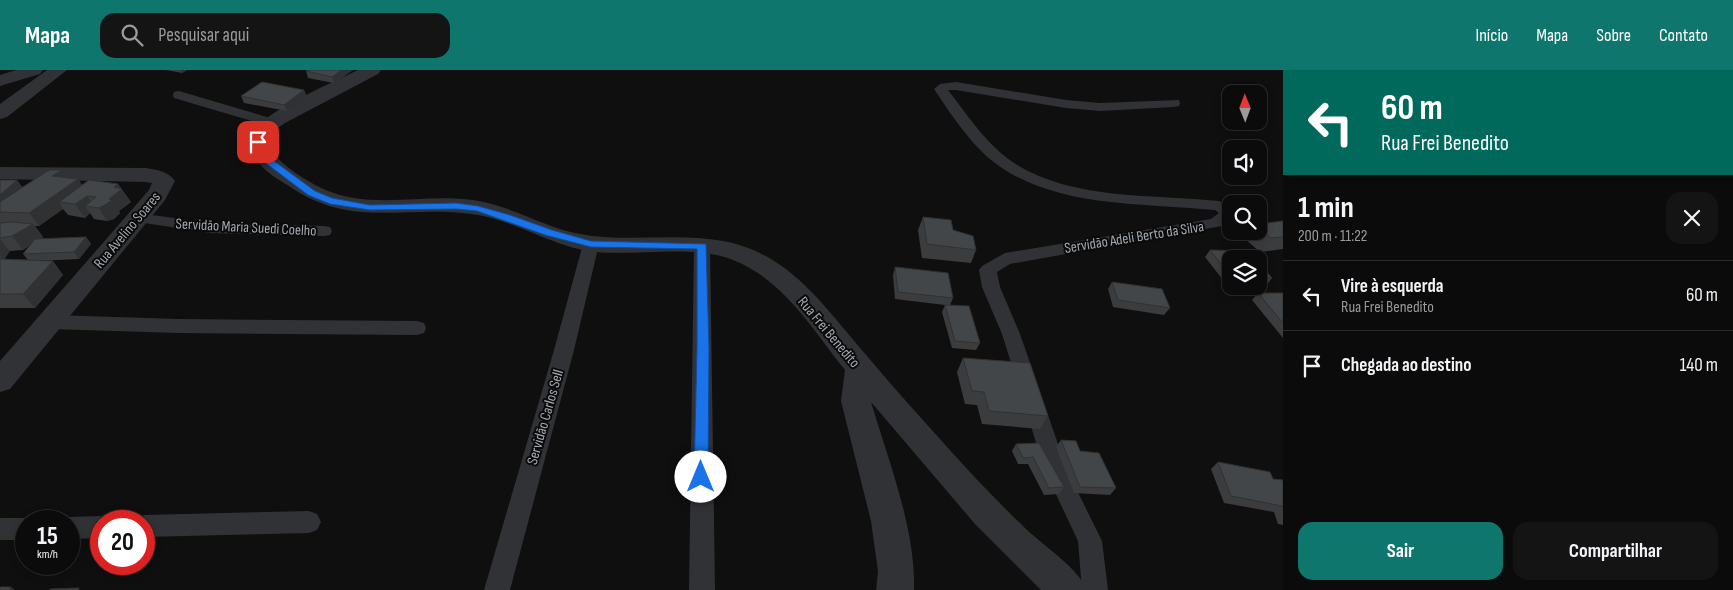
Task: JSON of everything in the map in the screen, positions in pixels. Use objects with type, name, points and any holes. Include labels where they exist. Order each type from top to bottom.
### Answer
[{"type":"street","points":[[0,81],[34,70]]},
{"type":"street","points":[[0,113],[58,70]]},
{"type":"street","name":"Rua Frei Benedito","points":[[372,70],[272,123],[262,132],[258,142],[266,159],[312,193],[330,201],[370,207],[456,206],[478,208],[549,233],[591,244],[702,246],[745,254],[773,272],[812,307],[860,369],[986,513],[1041,567],[1068,590]]},
{"type":"street","name":"Rua Avelino Soares","points":[[0,173],[146,174],[161,178],[164,181],[162,190],[0,381]]},
{"type":"street","points":[[860,369],[856,401],[888,521],[896,571],[895,590]]},
{"type":"lane","name":"Servidão Adeli Berto da Silva","points":[[1095,590],[1090,541],[1056,471],[1011,334],[992,287],[988,270],[1005,259],[1216,223],[1230,213],[1219,206],[1080,193],[1054,187],[1031,178],[999,159],[986,147],[940,89],[944,86],[956,86],[1057,103],[1100,107],[1174,103]]},
{"type":"lane","points":[[179,95],[272,123]]},
{"type":"lane","name":"Servidão Maria Suedi Coelho","points":[[137,218],[211,228],[324,231]]},
{"type":"lane","name":"Servidão Carlos Sell","points":[[497,590],[564,350],[591,244]]},
{"type":"lane","points":[[702,246],[702,590]]},
{"type":"lane","points":[[51,322],[179,326],[417,328]]},
{"type":"lane","points":[[155,526],[309,522]]},
{"type":"lane","points":[[0,529],[15,528]]},
{"type":"building","points":[[342,70],[332,77],[306,71]]},
{"type":"building","points":[[262,82],[304,90],[284,105],[241,96]]},
{"type":"building","points":[[49,170],[62,170],[52,176],[78,179],[29,213],[0,212],[0,202]]},
{"type":"building","points":[[0,180],[17,180],[0,195]]},
{"type":"building","points":[[89,180],[118,184],[114,187],[122,189],[109,199],[112,200],[99,208],[85,206],[96,197],[87,196],[75,204],[59,202]]},
{"type":"building","points":[[923,217],[951,220],[953,230],[973,236],[976,250],[927,244]]},
{"type":"building","points":[[1283,221],[1283,237],[1271,238],[1267,235],[1267,223]]},
{"type":"building","points":[[0,223],[33,224],[12,236],[0,238]]},
{"type":"building","points":[[86,237],[74,252],[23,254],[35,239]]},
{"type":"building","points":[[1210,250],[1222,250],[1222,265]]},
{"type":"building","points":[[0,259],[53,261],[23,294],[0,294]]},
{"type":"building","points":[[895,267],[948,273],[953,298],[898,292]]},
{"type":"building","points":[[1112,282],[1162,289],[1170,308],[1118,300]]},
{"type":"building","points":[[1283,293],[1283,323],[1260,295]]},
{"type":"building","points":[[945,305],[969,306],[980,343],[955,341]]},
{"type":"building","points":[[963,358],[1030,363],[1048,416],[989,411],[984,392],[972,391]]},
{"type":"building","points":[[1061,440],[1076,441],[1080,451],[1099,453],[1116,488],[1080,487]]},
{"type":"building","points":[[1039,443],[1064,487],[1049,488],[1033,457],[1023,458],[1016,444]]},
{"type":"building","points":[[1218,462],[1270,472],[1273,479],[1283,480],[1283,508],[1282,506],[1231,496]]},
{"type":"building","points":[[0,587],[11,587],[9,590],[0,590]]},
{"type":"building","points":[[79,588],[78,590],[50,590],[50,589]]},
{"type":"route","points":[[258,142],[266,159],[312,193],[330,201],[352,206],[370,207],[456,206],[478,208],[549,233],[591,244],[618,246],[702,246],[701,477]]}]
